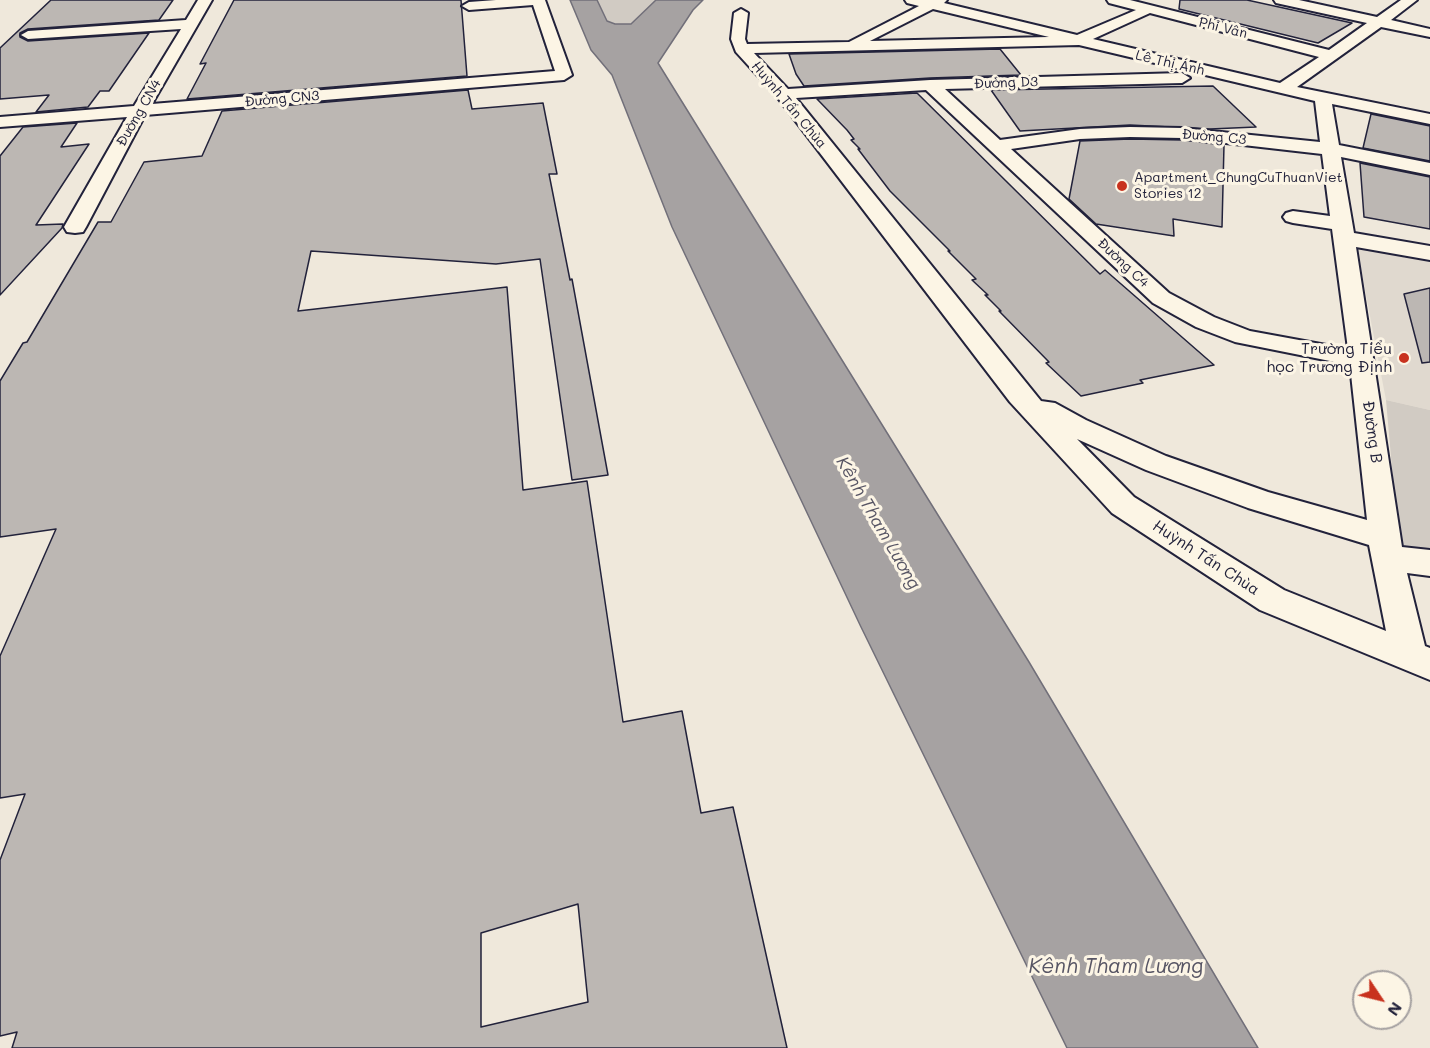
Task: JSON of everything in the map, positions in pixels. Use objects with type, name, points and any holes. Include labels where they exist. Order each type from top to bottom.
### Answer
[{"type":"street","name":"Đường CN4","points":[[75,227],[139,111],[207,0]]},
{"type":"street","name":"Lê Thị Ánh","points":[[912,0],[935,2],[1076,41],[1228,77],[1430,119]]},
{"type":"street","name":"Phi Vân","points":[[1114,0],[1331,55]]},
{"type":"street","points":[[1281,0],[1430,33]]},
{"type":"street","points":[[1283,89],[1410,0]]},
{"type":"street","points":[[469,6],[538,1]]},
{"type":"street","name":"Đường CN3","points":[[0,122],[564,75],[538,1]]},
{"type":"street","points":[[850,46],[935,2]]},
{"type":"street","points":[[1076,41],[1149,9]]},
{"type":"street","points":[[741,13],[738,39],[741,49]]},
{"type":"street","points":[[28,35],[191,24]]},
{"type":"street","name":"Huỳnh Tấn Chùa","points":[[741,49],[1076,41]]},
{"type":"street","name":"Huỳnh Tấn Chùa","points":[[741,49],[784,94],[1020,396],[1124,506],[1272,600],[1420,660]]},
{"type":"street","name":"Đường D3","points":[[784,94],[930,84],[1228,77]]},
{"type":"street","name":"Đường C4","points":[[930,84],[1161,298],[1205,322],[1244,337],[1362,360]]},
{"type":"street","name":"Đường B","points":[[1323,98],[1387,548],[1420,660]]},
{"type":"street","name":"Đường C3","points":[[996,146],[1080,134],[1182,133],[1330,148],[1430,169]]},
{"type":"street","points":[[1293,217],[1430,253]]},
{"type":"street","name":"Huỳnh Tấn Chùa","points":[[1020,396],[1076,427],[1156,463],[1430,563]]},
{"type":"shaded area","points":[[597,0],[656,0],[631,24],[615,24],[607,21]]},
{"type":"shaded area","name":"Trường Tiểu học Trương Định","points":[[1357,248],[1430,262],[1430,410],[1386,400]]},
{"type":"shaded area","points":[[1386,400],[1430,410],[1430,551],[1399,549]]},
{"type":"water","name":"Kênh Tham Lương","points":[[570,0],[597,0],[607,21],[615,24],[631,24],[656,0],[703,0],[693,10],[658,63],[1029,662],[1258,1048],[1067,1048],[861,627],[672,227],[612,75],[591,50]]},
{"type":"building","points":[[51,0],[173,0],[159,20],[28,29],[20,33],[20,37],[28,41],[149,33],[109,91],[100,91],[88,107],[36,112],[49,95],[0,99],[0,48]]},
{"type":"building","points":[[234,0],[461,0],[467,76],[187,99],[206,63],[200,64]]},
{"type":"building","points":[[1180,0],[1247,0],[1352,23],[1318,43],[1179,9]]},
{"type":"building","points":[[1000,49],[1021,75],[804,86],[796,74],[789,54]]},
{"type":"building","points":[[1213,86],[1256,127],[1210,129],[1130,125],[1020,131],[991,90]]},
{"type":"building","points":[[468,90],[472,109],[543,103],[557,174],[549,174],[570,280],[572,279],[608,475],[572,480],[540,259],[496,264],[311,251],[298,311],[507,287],[523,490],[587,481],[623,722],[682,711],[701,813],[733,807],[787,1048],[12,1048],[17,1032],[0,1036],[0,860],[25,794],[0,798],[0,656],[56,529],[0,537],[0,381],[23,343],[27,342],[98,222],[111,222],[144,162],[202,156],[222,111]],"holes":[[[578,904],[588,1002],[481,1027],[481,933]]]},
{"type":"building","points":[[917,93],[1100,274],[1105,270],[1214,365],[1140,380],[1143,383],[1081,396],[1046,363],[1049,362],[972,280],[976,279],[890,191],[851,140],[854,139],[847,130],[817,99]]},
{"type":"building","points":[[1371,114],[1430,126],[1430,161],[1363,148]]},
{"type":"building","points":[[77,123],[61,147],[89,144],[36,225],[63,224],[62,228],[0,295],[0,156],[23,127]]},
{"type":"building","name":"Apartment_ChungCuThuanViet Stories 12","points":[[1182,140],[1224,145],[1222,227],[1173,219],[1174,236],[1096,224],[1069,199],[1080,141]]},
{"type":"building","points":[[1360,163],[1430,177],[1430,229],[1364,217]]},
{"type":"building","points":[[1430,288],[1430,362],[1422,363],[1404,294]]},
{"type":"place","name":"Apartment_ChungCuThuanViet Stories 12","points":[[1122,186]]},
{"type":"place","name":"Trường Tiểu học Trương Định","points":[[1404,358]]}]
